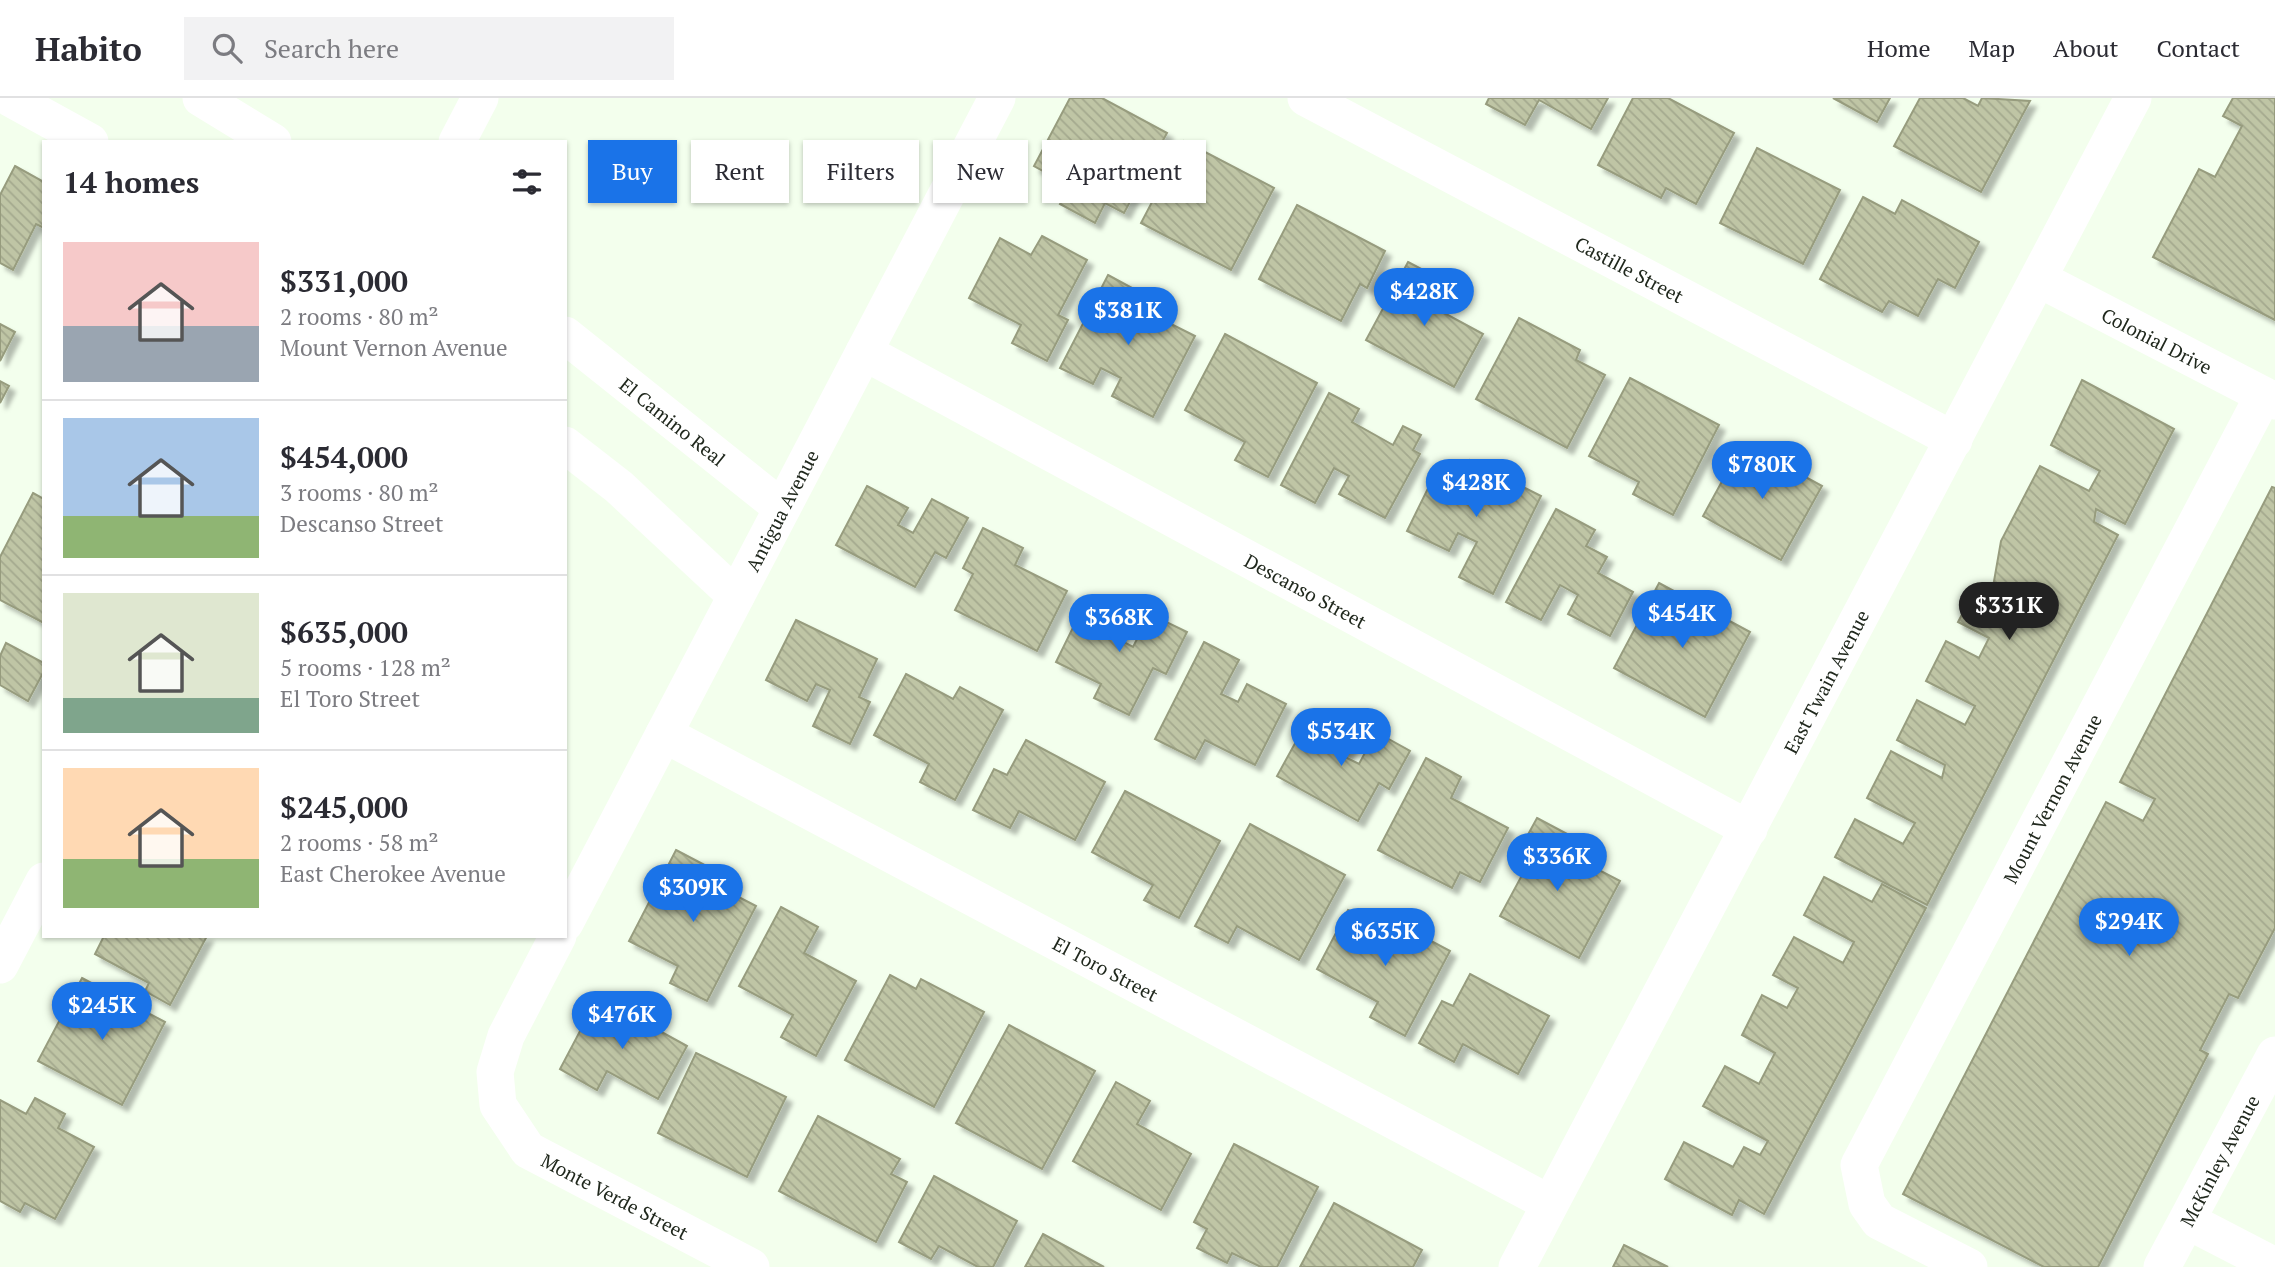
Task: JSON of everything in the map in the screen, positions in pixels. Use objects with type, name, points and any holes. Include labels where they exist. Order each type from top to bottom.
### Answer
[{"type":"street","points":[[10,98],[86,140]]},
{"type":"street","points":[[201,98],[269,140]]},
{"type":"street","points":[[458,140],[480,98]]},
{"type":"street","name":"Antigua Avenue","points":[[567,919],[998,98]]},
{"type":"street","name":"Castille Street","points":[[1306,98],[1954,440]]},
{"type":"street","name":"East Twain Avenue","points":[[1517,1267],[2133,98]]},
{"type":"street","name":"Colonial Drive","points":[[2039,278],[2269,398]]},
{"type":"street","name":"El Camino Real","points":[[567,337],[782,508]]},
{"type":"street","name":"Descanso Street","points":[[864,352],[1749,829]]},
{"type":"street","name":"Mount Vernon Avenue","points":[[1969,1267],[1879,1221],[1867,1204],[1859,1165],[2269,398]]},
{"type":"street","points":[[567,447],[619,487],[736,596]]},
{"type":"street","name":"El Toro Street","points":[[664,734],[1549,1203]]},
{"type":"street","points":[[0,965],[42,885]]},
{"type":"street","name":"Monte Verde Street","points":[[557,938],[506,1036],[495,1072],[498,1105],[528,1150],[751,1267]]},
{"type":"street","name":"McKinley Avenue","points":[[2162,1267],[2275,1055]]},
{"type":"street","points":[[2188,1221],[2275,1266]]},
{"type":"building","points":[[1070,98],[1102,98],[1167,133],[1163,140],[1048,140]]},
{"type":"building","points":[[1489,98],[1608,98],[1591,129],[1539,100],[1525,125],[1486,104]]},
{"type":"building","points":[[1633,98],[1668,98],[1734,133],[1696,204],[1666,188],[1661,198],[1598,165]]},
{"type":"building","points":[[1833,98],[1890,98],[1877,122]]},
{"type":"building","points":[[1920,98],[1963,98],[1978,106],[1982,98],[2030,101],[1981,192],[1894,146]]},
{"type":"building","points":[[2233,98],[2275,98],[2275,320],[2153,257],[2199,169],[2215,177],[2242,126],[2223,116]]},
{"type":"building","points":[[1757,148],[1840,190],[1803,264],[1720,223]]},
{"type":"building","points":[[1042,151],[1042,170],[1034,166]]},
{"type":"building","points":[[1206,152],[1274,188],[1231,270],[1141,223],[1151,203],[1206,203]]},
{"type":"building","points":[[15,166],[42,181],[42,227],[36,224],[13,270],[0,263],[0,195]]},
{"type":"building","points":[[1863,197],[1895,214],[1902,200],[1979,242],[1955,288],[1938,279],[1918,316],[1889,301],[1882,312],[1820,279]]},
{"type":"building","points":[[1061,203],[1105,203],[1095,223]]},
{"type":"building","points":[[1105,203],[1129,203],[1124,213]]},
{"type":"building","points":[[1297,205],[1385,251],[1367,288],[1360,284],[1341,321],[1259,279]]},
{"type":"building","points":[[1042,236],[1087,260],[1058,315],[1068,320],[1047,361],[1012,343],[1021,325],[969,298],[1000,238],[1031,255]]},
{"type":"building","points":[[1408,262],[1446,282],[1433,307],[1483,334],[1454,387],[1366,340]]},
{"type":"building","points":[[1108,275],[1145,295],[1139,308],[1195,336],[1153,417],[1112,396],[1121,378],[1101,368],[1093,384],[1060,368]]},
{"type":"building","points":[[1519,318],[1580,350],[1576,360],[1605,375],[1567,448],[1476,399]]},
{"type":"building","points":[[0,324],[15,332],[0,361]]},
{"type":"building","points":[[1225,334],[1317,383],[1268,477],[1235,460],[1245,442],[1185,410]]},
{"type":"building","points":[[1630,378],[1719,425],[1673,515],[1633,494],[1639,482],[1589,456]]},
{"type":"building","points":[[2082,380],[2174,429],[2125,524],[2096,509],[2094,522],[2118,535],[1927,905],[1835,857],[1855,819],[1903,844],[1915,823],[1867,798],[1891,751],[1942,778],[1945,765],[1897,740],[1917,700],[1965,725],[1975,706],[1926,681],[1946,641],[1979,658],[1989,638],[1958,622],[1978,584],[1993,587],[2001,541],[2040,466],[2089,491],[2100,471],[2051,445]]},
{"type":"building","points":[[0,381],[9,386],[0,403]]},
{"type":"building","points":[[1329,393],[1359,409],[1352,422],[1393,445],[1403,426],[1421,435],[1413,450],[1420,454],[1385,518],[1339,494],[1349,476],[1334,468],[1315,503],[1281,485]]},
{"type":"building","points":[[1743,443],[1822,486],[1781,560],[1703,516]]},
{"type":"building","points":[[1470,460],[1541,496],[1493,594],[1459,577],[1477,542],[1458,533],[1449,551],[1407,531],[1438,468],[1460,479]]},
{"type":"building","points":[[867,486],[908,508],[898,525],[913,533],[932,499],[968,518],[946,558],[935,552],[915,587],[836,545]]},
{"type":"building","points":[[2272,487],[2275,488],[2275,928],[2238,998],[2229,994],[2200,1050],[2208,1054],[2098,1267],[2044,1267],[1903,1194],[2106,802],[2143,821],[2155,799],[2120,782]]},
{"type":"building","points":[[33,493],[42,498],[42,622],[0,600],[0,557]]},
{"type":"building","points":[[1556,509],[1595,530],[1586,546],[1607,557],[1598,573],[1633,592],[1610,636],[1568,614],[1578,595],[1560,585],[1541,620],[1506,602]]},
{"type":"building","points":[[983,528],[1023,548],[1015,565],[1067,591],[1037,651],[955,610],[973,574],[963,568]]},
{"type":"building","points":[[1659,583],[1750,632],[1705,717],[1614,668]]},
{"type":"building","points":[[1086,601],[1127,622],[1118,639],[1133,647],[1150,614],[1187,632],[1166,674],[1153,668],[1129,715],[1094,698],[1101,684],[1056,662]]},
{"type":"building","points":[[796,620],[877,659],[859,697],[870,702],[850,744],[813,726],[830,690],[816,684],[807,701],[766,680]]},
{"type":"building","points":[[1204,642],[1239,660],[1221,694],[1238,702],[1247,684],[1286,704],[1255,765],[1205,740],[1195,759],[1155,739]]},
{"type":"building","points":[[6,643],[42,662],[42,675],[28,701],[0,685],[0,656]]},
{"type":"building","points":[[906,674],[953,699],[960,687],[1003,710],[955,800],[920,782],[929,764],[874,735]]},
{"type":"building","points":[[1309,718],[1354,742],[1345,757],[1359,764],[1376,732],[1410,751],[1389,789],[1379,783],[1358,821],[1277,776]]},
{"type":"building","points":[[1026,740],[1105,782],[1075,840],[1019,811],[1010,828],[973,810],[994,769],[1007,775]]},
{"type":"building","points":[[1426,758],[1461,777],[1451,798],[1508,828],[1480,882],[1460,872],[1452,888],[1378,850]]},
{"type":"building","points":[[1125,791],[1220,841],[1179,918],[1144,900],[1153,885],[1092,852]]},
{"type":"building","points":[[1537,818],[1569,835],[1551,868],[1569,878],[1578,859],[1620,881],[1579,958],[1500,916],[1527,866],[1514,860]]},
{"type":"building","points":[[1250,824],[1345,875],[1299,960],[1237,926],[1228,943],[1195,926]]},
{"type":"building","points":[[676,850],[735,881],[729,892],[756,906],[707,1001],[670,983],[678,966],[629,941]]},
{"type":"building","points":[[1824,877],[1872,902],[1882,884],[1926,908],[1764,1214],[1739,1200],[1732,1215],[1665,1179],[1684,1142],[1733,1167],[1744,1147],[1760,1155],[1768,1141],[1703,1106],[1725,1066],[1759,1084],[1775,1053],[1742,1035],[1762,995],[1787,1008],[1798,988],[1773,975],[1794,937],[1843,963],[1854,942],[1804,915]]},
{"type":"building","points":[[781,907],[818,927],[804,953],[856,981],[816,1056],[781,1037],[793,1015],[739,986]]},
{"type":"building","points":[[1348,910],[1402,938],[1407,928],[1450,951],[1405,1036],[1370,1017],[1378,1002],[1317,969]]},
{"type":"building","points":[[103,938],[206,938],[170,1005],[145,991],[149,983],[95,954]]},
{"type":"building","points":[[1470,974],[1549,1016],[1518,1074],[1463,1044],[1454,1062],[1419,1043],[1442,1001],[1453,1006]]},
{"type":"building","points":[[890,975],[916,989],[921,979],[984,1012],[934,1107],[845,1060]]},
{"type":"building","points":[[82,978],[165,1022],[122,1105],[38,1061]]},
{"type":"building","points":[[598,997],[687,1046],[658,1099],[607,1071],[597,1090],[560,1069]]},
{"type":"building","points":[[1009,1025],[1095,1071],[1042,1169],[956,1123]]},
{"type":"building","points":[[696,1053],[786,1097],[747,1177],[658,1133]]},
{"type":"building","points":[[1116,1082],[1150,1101],[1137,1124],[1191,1154],[1161,1210],[1073,1161]]},
{"type":"building","points":[[35,1098],[65,1114],[58,1128],[94,1147],[55,1219],[25,1203],[20,1212],[0,1201],[0,1100],[26,1114]]},
{"type":"building","points":[[818,1116],[900,1159],[891,1174],[907,1182],[876,1242],[779,1191]]},
{"type":"building","points":[[1234,1144],[1318,1187],[1277,1267],[1261,1267],[1232,1253],[1227,1263],[1197,1248],[1207,1229],[1194,1222]]},
{"type":"building","points":[[934,1176],[1017,1221],[993,1267],[978,1267],[939,1246],[931,1259],[899,1242]]},
{"type":"building","points":[[1334,1203],[1422,1250],[1413,1267],[1300,1267]]},
{"type":"building","points":[[1043,1234],[1104,1267],[1025,1267]]},
{"type":"building","points":[[1624,1245],[1668,1267],[1613,1267]]}]
